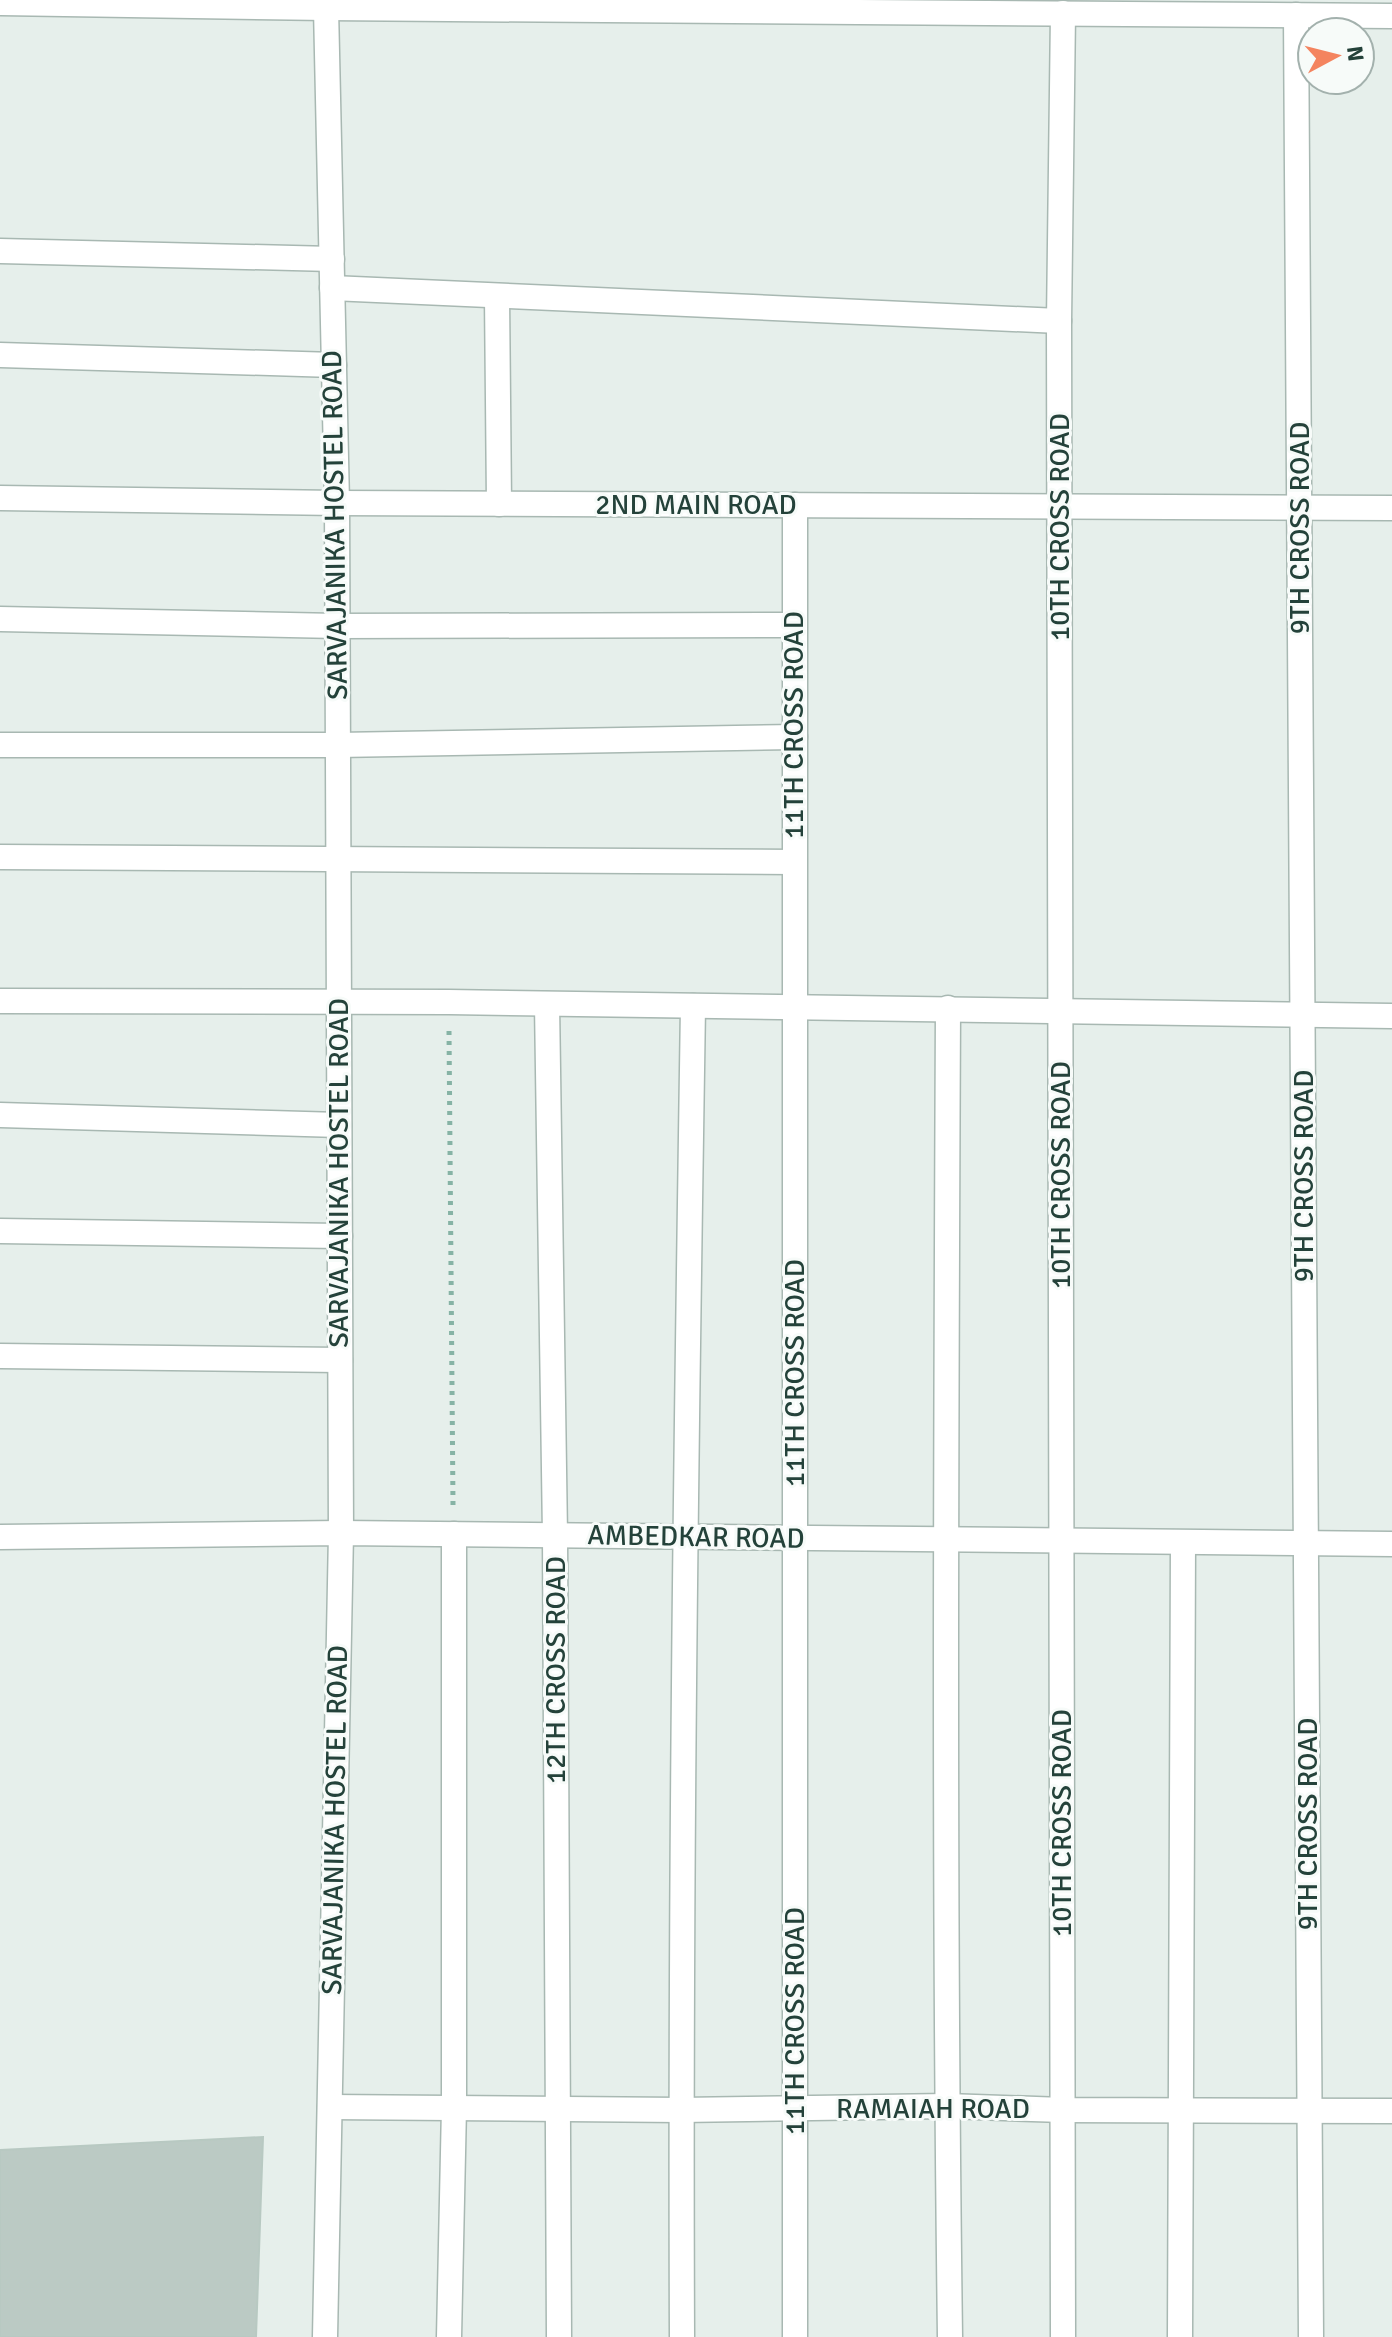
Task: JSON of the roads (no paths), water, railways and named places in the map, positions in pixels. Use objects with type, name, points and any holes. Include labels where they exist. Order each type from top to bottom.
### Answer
[{"type":"street","points":[[0,3],[1392,16]]},
{"type":"street","name":"SARVAJANIKA HOSTEL ROAD","points":[[325,2337],[341,1533],[337,503],[326,8]]},
{"type":"street","name":"10TH CROSS ROAD","points":[[1063,13],[1059,321],[1063,2337]]},
{"type":"street","name":"9TH CROSS ROAD","points":[[1296,15],[1311,2337]]},
{"type":"street","points":[[0,251],[332,259]]},
{"type":"street","points":[[332,288],[1059,321]]},
{"type":"street","points":[[497,297],[499,504]]},
{"type":"street","points":[[0,355],[334,365]]},
{"type":"street","name":"2ND MAIN ROAD","points":[[0,498],[337,503],[1392,508]]},
{"type":"street","name":"11TH CROSS ROAD","points":[[795,505],[795,2337]]},
{"type":"street","points":[[0,619],[337,626],[794,625]]},
{"type":"street","points":[[0,745],[338,745],[795,737]]},
{"type":"street","points":[[0,857],[794,862]]},
{"type":"street","points":[[0,1001],[449,1002],[1392,1016]]},
{"type":"street","name":"12TH CROSS ROAD","points":[[547,1004],[555,1535],[559,2337]]},
{"type":"street","points":[[682,2337],[685,1537],[693,1006]]},
{"type":"street","points":[[948,1008],[946,1539],[950,2337]]},
{"type":"street","points":[[0,1115],[339,1125]]},
{"type":"street","points":[[0,1231],[340,1236]]},
{"type":"street","points":[[0,1356],[340,1360]]},
{"type":"street","name":"AMBEDKAR ROAD","points":[[0,1537],[341,1533],[1392,1544]]},
{"type":"street","points":[[449,2337],[454,2107],[454,1534]]},
{"type":"street","points":[[1180,2337],[1183,1543]]},
{"type":"street","name":"RAMAIAH ROAD","points":[[330,2107],[681,2110],[947,2106],[1063,2110],[1392,2111]]}]
